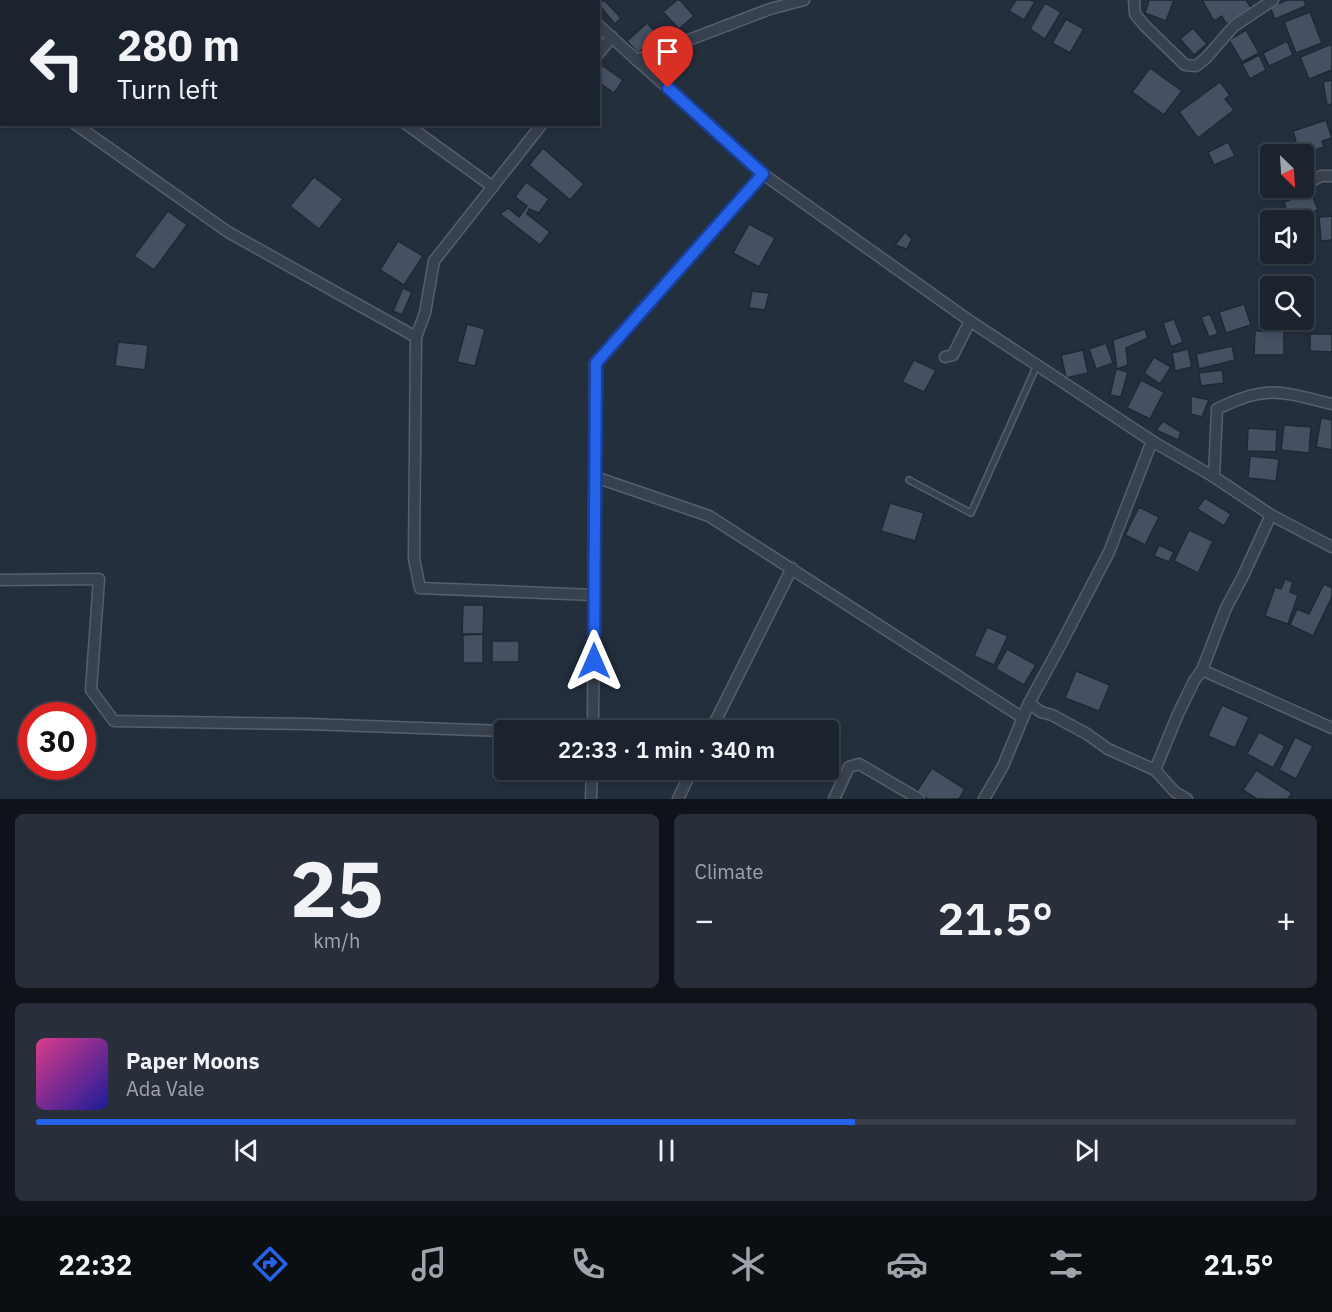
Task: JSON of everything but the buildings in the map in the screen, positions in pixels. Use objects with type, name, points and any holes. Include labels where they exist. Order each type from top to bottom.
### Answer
[{"type":"street","points":[[636,60],[739,20],[804,0]]},
{"type":"street","points":[[1133,0],[1135,14],[1145,26],[1185,65],[1196,66],[1234,26],[1273,0]]},
{"type":"street","points":[[600,27],[763,174],[970,321],[1152,441],[1214,477],[1271,515],[1332,547]]},
{"type":"street","points":[[600,52],[612,37]]},
{"type":"street","points":[[78,126],[228,232],[417,337]]},
{"type":"street","points":[[409,126],[493,187]]},
{"type":"street","points":[[540,126],[434,261],[425,313],[417,337],[414,559],[420,588],[594,595]]},
{"type":"street","points":[[593,720],[596,363],[763,174]]},
{"type":"street","points":[[1314,180],[1322,176],[1332,176]]},
{"type":"street","points":[[945,357],[953,355],[970,321]]},
{"type":"street","points":[[1214,477],[1217,409],[1252,394],[1272,391],[1332,404]]},
{"type":"street","points":[[984,799],[1003,766],[1029,702],[1109,552],[1152,441]]},
{"type":"street","points":[[595,477],[709,516],[1023,718]]},
{"type":"street","points":[[1155,770],[1178,714],[1202,670],[1226,608],[1271,515]]},
{"type":"street","points":[[716,720],[792,568]]},
{"type":"street","points":[[0,579],[99,579],[91,690],[114,721],[309,724],[494,731]]},
{"type":"street","points":[[1202,670],[1332,728]]},
{"type":"street","points":[[1029,702],[1041,712],[1052,715],[1087,734],[1108,749],[1155,770],[1175,792],[1187,799]]},
{"type":"street","points":[[834,799],[849,767],[859,764],[920,799]]},
{"type":"street","points":[[591,799],[592,780]]},
{"type":"street","points":[[677,799],[687,780]]},
{"type":"lane","points":[[909,480],[971,513],[1037,365]]},
{"type":"route","points":[[594,661],[596,363],[763,174],[668,88]]}]
